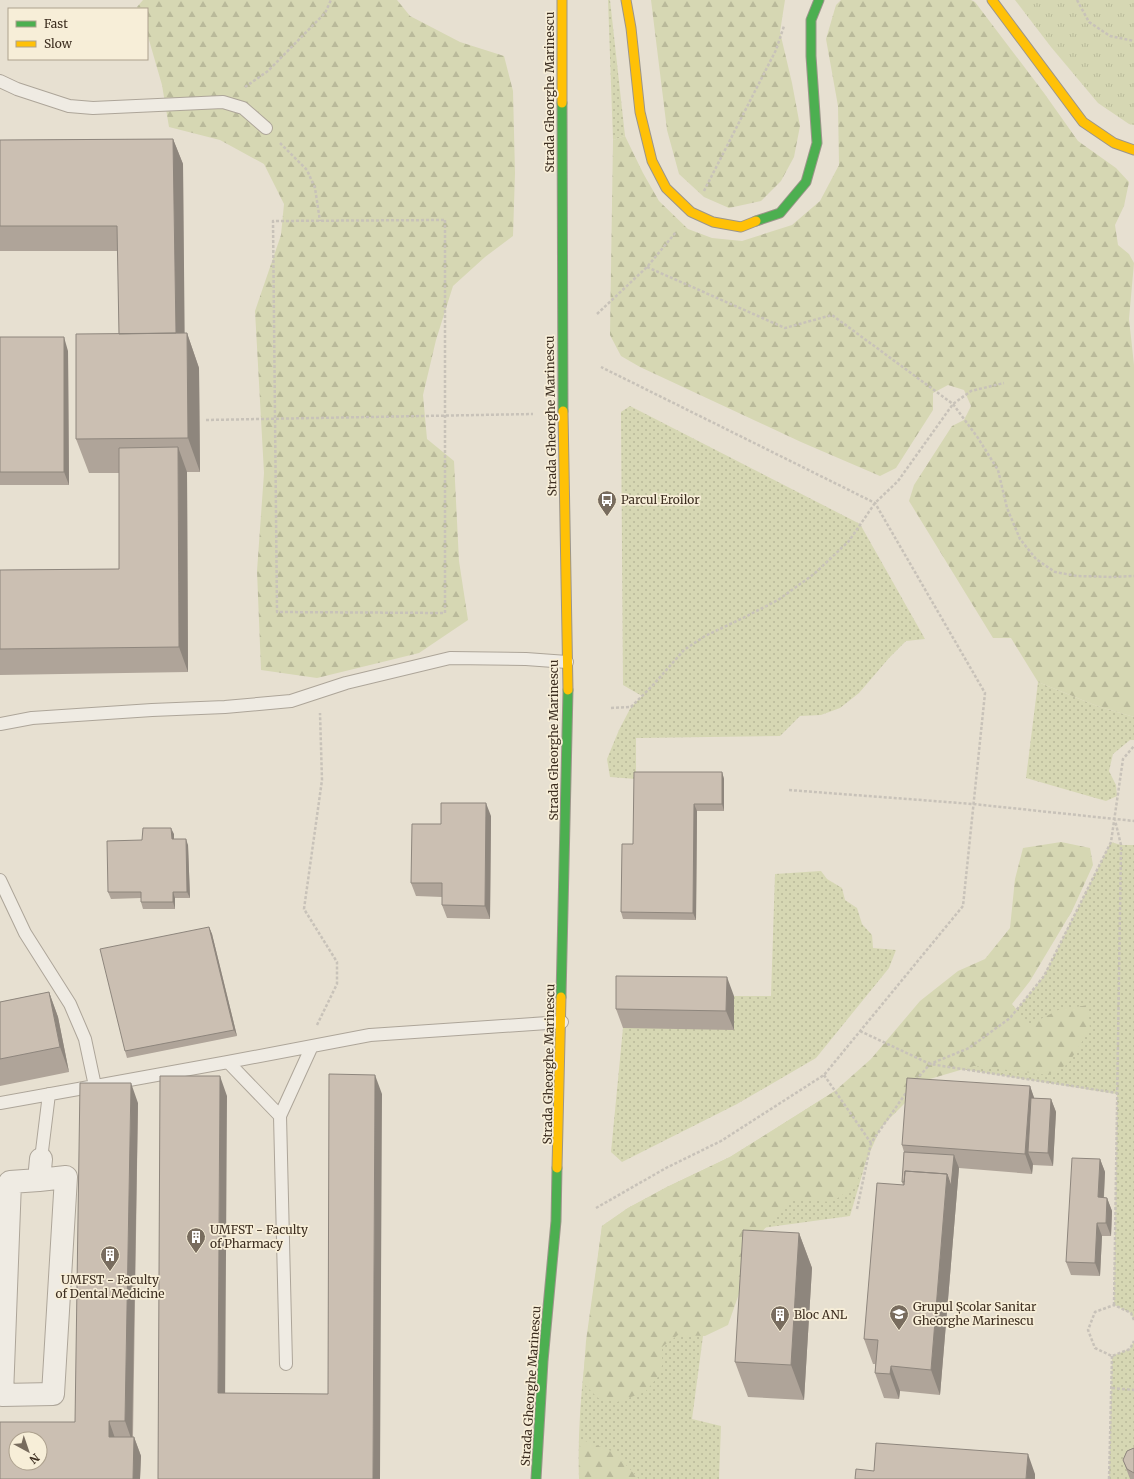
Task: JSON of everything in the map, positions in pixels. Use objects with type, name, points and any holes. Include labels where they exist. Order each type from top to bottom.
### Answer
[{"type":"main road","name":"Strada Gheorghe Marinescu","points":[[536,1479],[543,1361],[556,1221],[562,1022],[568,710],[562,312],[562,0]]},
{"type":"main road","points":[[626,0],[631,28],[640,112],[652,161],[666,188],[691,212],[713,222],[742,227],[780,213],[806,182],[817,143],[811,56],[811,20],[818,0]]},
{"type":"main road","points":[[992,0],[1083,122],[1114,143],[1134,150]]},
{"type":"street","points":[[40,1169],[66,1177],[53,1394],[2,1395],[10,1182],[40,1169]]},
{"type":"lane","points":[[0,81],[17,89],[69,106],[93,108],[223,102],[243,108],[266,128]]},
{"type":"lane","points":[[0,724],[32,718],[225,707],[291,701],[346,683],[450,658],[526,659],[567,662]]},
{"type":"lane","points":[[0,880],[25,933],[70,1004],[85,1040],[95,1086]]},
{"type":"lane","points":[[0,1103],[370,1035],[562,1022]]},
{"type":"lane","points":[[286,1364],[280,1116],[309,1047]]},
{"type":"lane","points":[[228,1062],[280,1116]]},
{"type":"lane","points":[[40,1169],[49,1094]]},
{"type":"path","points":[[223,102],[268,71],[325,13],[331,0]]},
{"type":"path","points":[[1077,0],[1089,22],[1110,36],[1134,41]]},
{"type":"path","points":[[702,194],[776,50],[785,24]]},
{"type":"path","points":[[266,128],[307,170],[315,188],[320,221]]},
{"type":"path","points":[[445,220],[445,613],[277,612],[273,221],[320,221],[445,220]]},
{"type":"path","points":[[597,314],[647,267],[679,229]]},
{"type":"path","points":[[647,267],[785,328],[832,315],[953,404],[978,438],[998,470],[1007,508],[1020,539],[1036,559],[1055,572],[1077,576],[1134,576]]},
{"type":"path","points":[[596,1208],[666,1168],[721,1142],[824,1075],[963,906],[985,693],[875,502],[601,367]]},
{"type":"path","points":[[611,708],[631,707],[684,650],[705,636],[778,600],[814,574],[849,541],[875,502],[898,481],[953,404],[971,390],[1004,383]]},
{"type":"path","points":[[206,420],[533,414]]},
{"type":"path","points":[[309,1047],[337,984],[337,962],[304,909],[322,780],[319,709]]},
{"type":"path","points":[[916,1081],[930,1064],[969,1048],[1010,1018],[1044,976],[1111,842],[1123,759],[1134,746]]},
{"type":"path","points":[[789,790],[974,804],[1134,821]]},
{"type":"path","points":[[1114,1305],[1121,845],[1115,818]]},
{"type":"path","points":[[860,1031],[930,1064],[1117,1094]]},
{"type":"path","points":[[824,1075],[871,1143]]},
{"type":"path","points":[[857,1209],[871,1143],[911,1086]]},
{"type":"path","points":[[1134,1320],[1131,1313],[1114,1305],[1095,1312],[1088,1330],[1095,1348],[1112,1356],[1130,1349],[1134,1341]]},
{"type":"path","points":[[1108,1479],[1112,1356]]},
{"type":"path","points":[[1112,1388],[1134,1390]]},
{"type":"green space","points":[[143,0],[397,0],[410,16],[460,42],[504,56],[513,91],[515,173],[513,236],[485,257],[453,286],[436,340],[423,395],[427,439],[454,461],[459,561],[468,620],[419,653],[317,678],[261,670],[257,571],[264,473],[255,311],[281,235],[284,204],[264,164],[220,140],[169,127],[162,85],[148,36],[148,8],[137,7]]},
{"type":"green space","points":[[608,0],[610,0],[625,136],[613,140]]},
{"type":"green space","points":[[651,0],[785,0],[780,32],[800,126],[794,157],[781,181],[761,201],[729,208],[704,197],[679,174],[667,130]]},
{"type":"green space","points":[[841,0],[971,0],[975,2],[1044,93],[1078,141],[1116,168],[1129,182],[1124,206],[1115,225],[1118,245],[1129,254],[1134,263],[1129,319],[1134,365],[1134,717],[1097,706],[1038,682],[1011,638],[993,638],[909,501],[914,485],[952,426],[964,420],[971,406],[964,390],[948,385],[933,393],[933,410],[896,468],[880,476],[801,442],[640,367],[621,356],[610,335],[613,140],[625,136],[659,201],[688,229],[712,238],[742,241],[792,225],[820,201],[839,165],[838,106],[826,39],[836,5]]},
{"type":"green space","points":[[1015,0],[1134,0],[1134,125],[1129,124],[1098,103],[1051,47]]},
{"type":"green space","points":[[630,406],[860,524],[925,639],[906,641],[889,658],[859,693],[840,708],[821,715],[800,716],[780,736],[636,738],[636,779],[610,777],[607,759],[619,730],[631,707],[642,696],[623,685],[621,412]]},
{"type":"green space","points":[[1038,682],[1097,706],[1134,717],[1134,740],[1130,740],[1113,754],[1109,771],[1116,785],[1117,796],[1106,801],[1026,778]]},
{"type":"green space","points":[[1061,842],[1090,848],[1093,865],[1072,911],[1030,981],[1012,1004],[1029,1025],[1058,1010],[1088,1005],[1090,1029],[1068,1064],[1048,1075],[974,1066],[923,1081],[905,1103],[881,1127],[855,1186],[832,1202],[791,1199],[760,1234],[728,1325],[705,1336],[678,1335],[662,1347],[662,1372],[645,1392],[617,1402],[598,1398],[583,1383],[586,1341],[602,1226],[628,1208],[667,1187],[730,1157],[835,1091],[871,1059],[920,1001],[958,971],[985,959],[1010,928],[1015,879],[1023,848]]},
{"type":"green space","points":[[1111,842],[1121,845],[1134,845],[1134,1320],[1131,1313],[1114,1305],[1117,1094],[930,1064],[1010,1018],[1044,976]]},
{"type":"green space","points":[[821,871],[827,879],[842,888],[845,900],[857,908],[862,924],[872,935],[873,948],[896,950],[889,968],[816,1058],[737,1104],[622,1162],[611,1152],[623,1028],[734,996],[771,996],[775,874]]},
{"type":"green space","points":[[835,1091],[867,1158],[850,1216],[754,1229],[703,1336],[692,1419],[721,1426],[719,1479],[579,1479],[582,1384],[602,1226],[628,1208],[667,1187],[730,1157]]},
{"type":"green space","points":[[1134,1341],[1134,1479],[1109,1479],[1112,1356],[1130,1349]]},
{"type":"green space","points":[[580,1439],[614,1452],[639,1479],[579,1479]]},
{"type":"building","points":[[173,139],[176,333],[119,334],[117,226],[0,226],[0,140]]},
{"type":"building","points":[[187,333],[188,438],[76,439],[76,334]]},
{"type":"building","points":[[0,337],[64,337],[64,472],[0,472]]},
{"type":"building","points":[[178,447],[179,647],[0,649],[0,570],[119,569],[119,448]]},
{"type":"building","points":[[634,772],[722,772],[722,804],[694,804],[693,913],[621,912],[622,844],[633,844]]},
{"type":"building","points":[[441,803],[486,803],[485,906],[442,905],[442,883],[411,883],[412,824],[441,824]]},
{"type":"building","points":[[143,828],[171,828],[172,839],[186,839],[187,892],[173,892],[173,902],[141,902],[141,892],[108,892],[107,841],[142,840]]},
{"type":"building","points":[[209,927],[234,1030],[125,1051],[100,949]]},
{"type":"building","points":[[616,976],[727,977],[726,1011],[616,1009]]},
{"type":"building","points":[[49,992],[60,1047],[0,1059],[0,1002]]},
{"type":"building","name":"UMFST - Faculty of Pharmacy","points":[[329,1074],[375,1075],[373,1479],[158,1479],[160,1076],[220,1076],[218,1393],[328,1394]]},
{"type":"building","points":[[907,1078],[1030,1086],[1025,1154],[902,1145]]},
{"type":"building","name":"UMFST - Faculty of Dental Medicine","points":[[80,1083],[131,1083],[125,1421],[109,1421],[109,1437],[134,1437],[133,1479],[0,1479],[0,1422],[75,1422]]},
{"type":"building","points":[[1031,1098],[1051,1099],[1048,1153],[1028,1152]]},
{"type":"building","points":[[904,1152],[954,1155],[951,1186],[947,1174],[905,1171],[904,1182],[902,1182]]},
{"type":"building","points":[[1072,1158],[1100,1159],[1098,1197],[1107,1198],[1106,1223],[1097,1223],[1095,1263],[1066,1262]]},
{"type":"building","points":[[905,1171],[947,1174],[931,1370],[891,1366],[890,1374],[875,1373],[878,1340],[864,1339],[877,1183],[904,1185]]},
{"type":"building","points":[[743,1230],[799,1233],[791,1365],[735,1362]]},
{"type":"building","points":[[876,1443],[1028,1454],[1026,1479],[855,1479],[856,1469],[874,1471]]},
{"type":"building","points":[[1134,1448],[1134,1473],[1127,1469],[1123,1460],[1127,1451]]},
{"type":"traffic: fast","points":[[756,221],[780,213],[806,182],[817,143],[811,56],[811,20],[819,0]]},
{"type":"traffic: fast","points":[[562,103],[563,411]]},
{"type":"traffic: fast","points":[[561,997],[568,690]]},
{"type":"traffic: fast","points":[[536,1479],[543,1361],[556,1221],[557,1168]]},
{"type":"traffic: slow","points":[[562,0],[562,103]]},
{"type":"traffic: slow","points":[[626,0],[631,28],[640,112],[652,161],[666,188],[691,212],[713,222],[741,227],[756,221]]},
{"type":"traffic: slow","points":[[992,0],[1083,122],[1114,143],[1134,150]]},
{"type":"traffic: slow","points":[[563,411],[568,690]]},
{"type":"traffic: slow","points":[[557,1168],[561,997]]},
{"type":"place","name":"Parcul Eroilor","points":[[607,517]]},
{"type":"place","name":"UMFST - Faculty of Pharmacy","points":[[196,1254]]},
{"type":"place","name":"UMFST - Faculty of Dental Medicine","points":[[110,1272]]},
{"type":"place","name":"Grupul Școlar Sanitar Gheorghe Marinescu","points":[[899,1331]]},
{"type":"place","name":"Bloc ANL","points":[[780,1332]]}]
